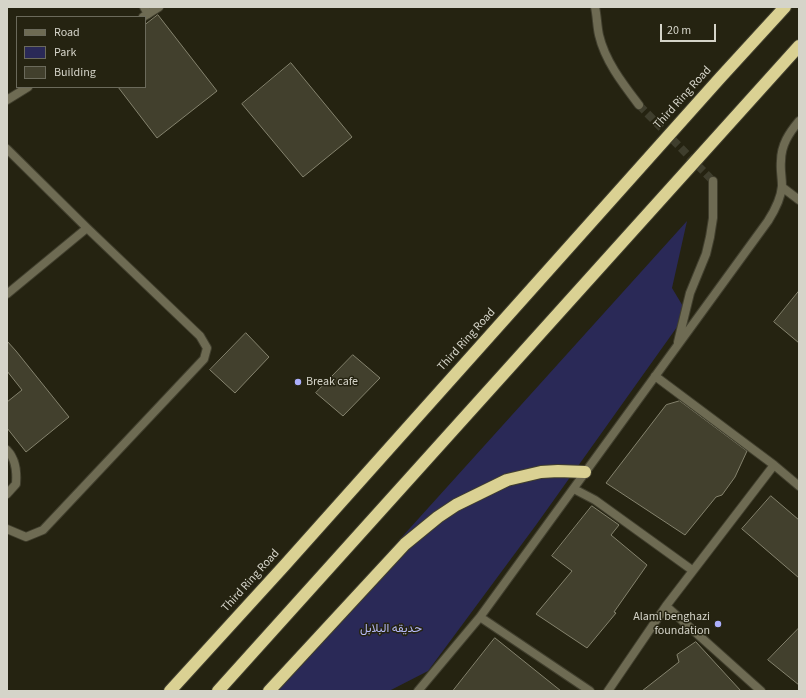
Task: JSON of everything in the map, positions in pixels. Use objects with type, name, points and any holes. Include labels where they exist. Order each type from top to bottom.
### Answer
[{"type":"highway","name":"Third Ring Road","points":[[173,687],[284,566],[785,7]]},
{"type":"highway","points":[[218,691],[799,46]]},
{"type":"highway","points":[[269,691],[405,544],[438,517],[456,505],[507,480],[541,472],[584,472]]},
{"type":"highway","points":[[158,691],[173,687]]},
{"type":"street","points":[[145,13],[159,7]]},
{"type":"street","points":[[595,7],[599,35],[606,54],[619,78],[638,105]]},
{"type":"street","points":[[7,100],[26,88]]},
{"type":"street","points":[[418,691],[480,617],[768,221],[779,199],[782,187],[782,149],[789,134],[799,121]]},
{"type":"street","points":[[7,149],[200,336],[207,348],[204,359],[43,530],[26,537],[7,529]]},
{"type":"street","points":[[677,346],[690,293],[706,254],[710,237],[714,200],[713,181]]},
{"type":"street","points":[[782,187],[799,200]]},
{"type":"street","points":[[7,294],[87,228]]},
{"type":"street","points":[[655,376],[774,465],[799,486]]},
{"type":"street","points":[[7,450],[13,456],[17,475],[16,484],[7,494]]},
{"type":"street","points":[[608,691],[692,570],[774,465]]},
{"type":"street","points":[[574,489],[595,500],[692,570]]},
{"type":"street","points":[[666,606],[761,691]]},
{"type":"street","points":[[480,617],[590,691]]},
{"type":"green space","name":"حديقه البلابل","points":[[687,221],[672,288],[687,313],[536,525],[428,671],[389,691],[263,691]]},
{"type":"building","points":[[158,15],[217,91],[157,138],[119,88],[146,88],[146,24]]},
{"type":"building","points":[[291,63],[352,137],[303,177],[242,104]]},
{"type":"building","points":[[799,291],[799,343],[774,322]]},
{"type":"building","points":[[246,333],[269,357],[235,393],[210,370]]},
{"type":"building","points":[[7,341],[69,417],[26,452],[7,428],[7,402],[22,390],[7,371]]},
{"type":"building","points":[[353,355],[380,378],[343,416],[316,393]]},
{"type":"building","points":[[680,401],[747,451],[735,477],[722,495],[716,497],[685,535],[606,483],[666,405]]},
{"type":"building","points":[[771,496],[799,520],[799,578],[742,529]]},
{"type":"building","points":[[592,506],[619,525],[611,535],[647,565],[614,612],[616,613],[587,648],[536,614],[572,571],[552,556]]},
{"type":"building","points":[[799,628],[799,685],[768,660]]},
{"type":"building","points":[[495,638],[561,691],[453,691]]},
{"type":"building","points":[[696,642],[741,691],[642,691],[679,662],[677,655]]},
{"type":"tunnel","points":[[639,105],[713,181]]},
{"type":"place","name":"Break cafe","points":[[298,382]]},
{"type":"place","name":"Alaml benghazi foundation","points":[[718,624]]}]
